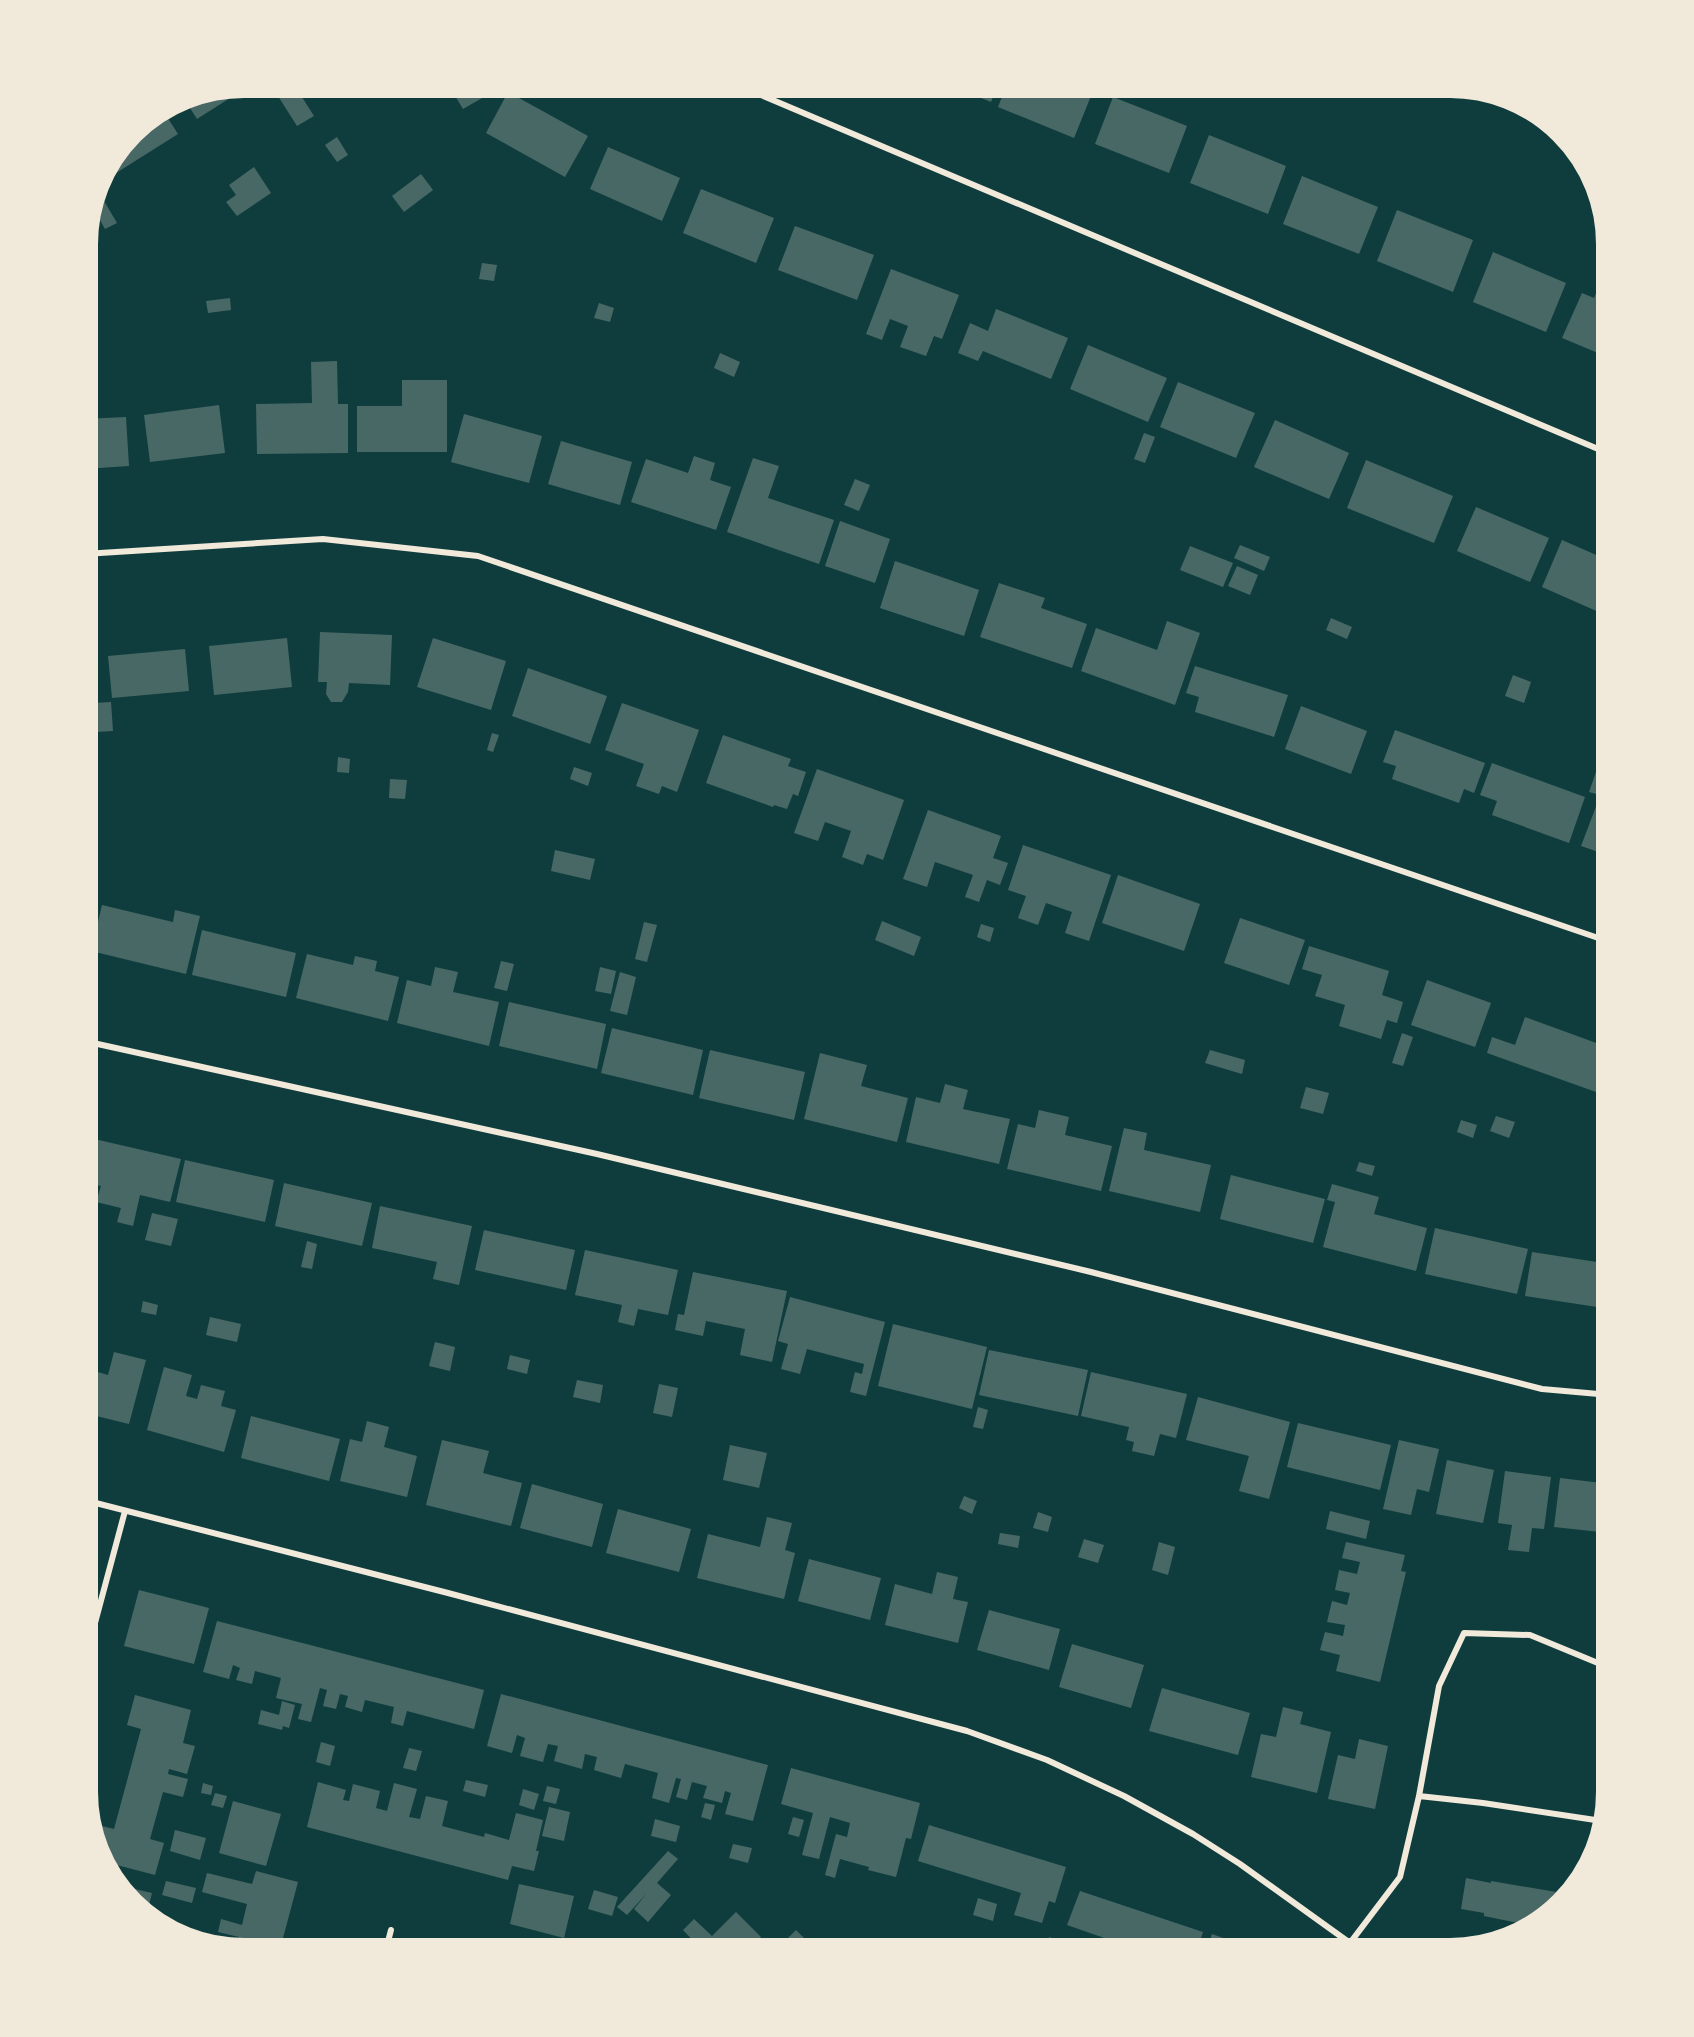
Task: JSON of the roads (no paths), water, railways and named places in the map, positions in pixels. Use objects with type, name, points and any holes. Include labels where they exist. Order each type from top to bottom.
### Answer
[{"type":"street","points":[[761,95],[1600,450]]},
{"type":"street","points":[[95,553],[323,539],[478,556],[1600,939]]},
{"type":"street","points":[[94,1043],[597,1154],[1091,1272],[1542,1389],[1600,1394]]},
{"type":"street","points":[[94,1503],[460,1596],[967,1731],[1047,1760],[1124,1796],[1193,1834],[1240,1864],[1349,1942]]},
{"type":"street","points":[[94,1626],[125,1511]]},
{"type":"street","points":[[1351,1942],[1400,1877],[1419,1796],[1439,1686],[1464,1633],[1530,1635],[1600,1664]]},
{"type":"street","points":[[1419,1796],[1596,1820]]},
{"type":"street","points":[[388,1942],[391,1930]]}]
